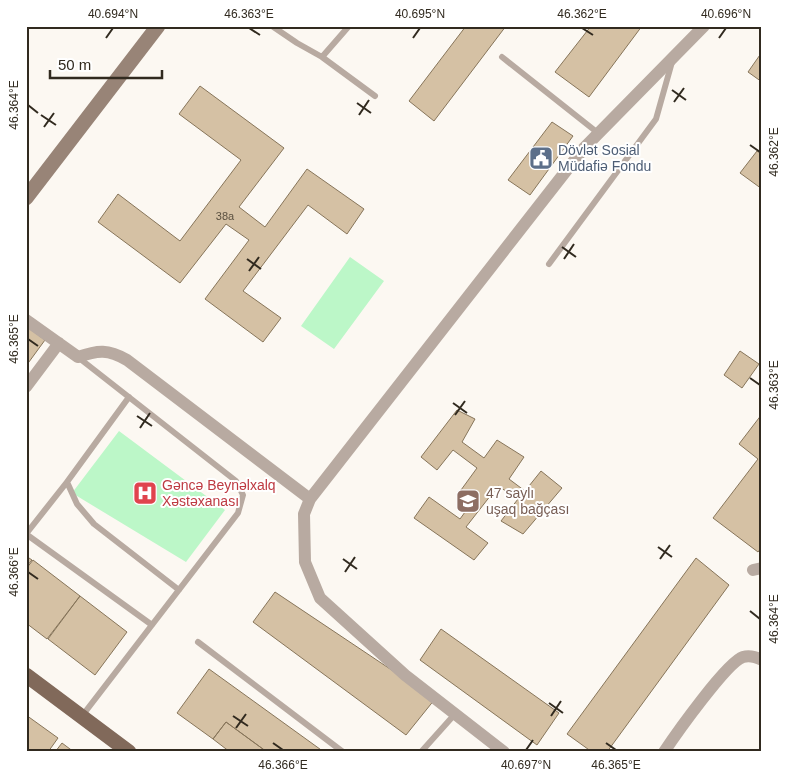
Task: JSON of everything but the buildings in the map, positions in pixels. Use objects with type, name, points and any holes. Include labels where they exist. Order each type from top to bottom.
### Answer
[{"type":"main road","points":[[26,675],[129,752]]},
{"type":"street","points":[[26,198],[158,26]]},
{"type":"street","points":[[504,752],[405,676],[320,598],[304,562],[304,514],[310,499],[578,156],[598,133],[704,26]]},
{"type":"street","points":[[26,320],[78,357],[96,350],[115,353],[127,360],[310,499]]},
{"type":"street","points":[[26,387],[59,343]]},
{"type":"street","points":[[664,752],[727,669],[742,657],[755,656],[762,660]]},
{"type":"lane","points":[[272,26],[322,57],[375,96]]},
{"type":"lane","points":[[322,57],[350,26]]},
{"type":"lane","points":[[502,57],[598,133]]},
{"type":"lane","points":[[549,264],[656,119],[673,58]]},
{"type":"lane","points":[[78,357],[236,481],[243,495],[238,513],[82,717]]},
{"type":"lane","points":[[129,397],[67,482],[26,534],[152,625]]},
{"type":"lane","points":[[67,482],[77,504],[94,524],[179,590]]},
{"type":"lane","points":[[198,642],[343,752]]},
{"type":"lane","points":[[421,752],[455,714]]},
{"type":"green space","points":[[350,257],[384,281],[334,349],[301,326]]},
{"type":"green space","points":[[119,431],[225,510],[186,562],[72,493]]},
{"type":"place","name":"Dövlət Sosial Müdafiə Fondu","points":[[541,158]]},
{"type":"place","name":"Gəncə Beynəlxalq Xəstəxanası","points":[[145,493]]},
{"type":"place","name":"47 saylı uşaq bağçası","points":[[468,501]]}]
